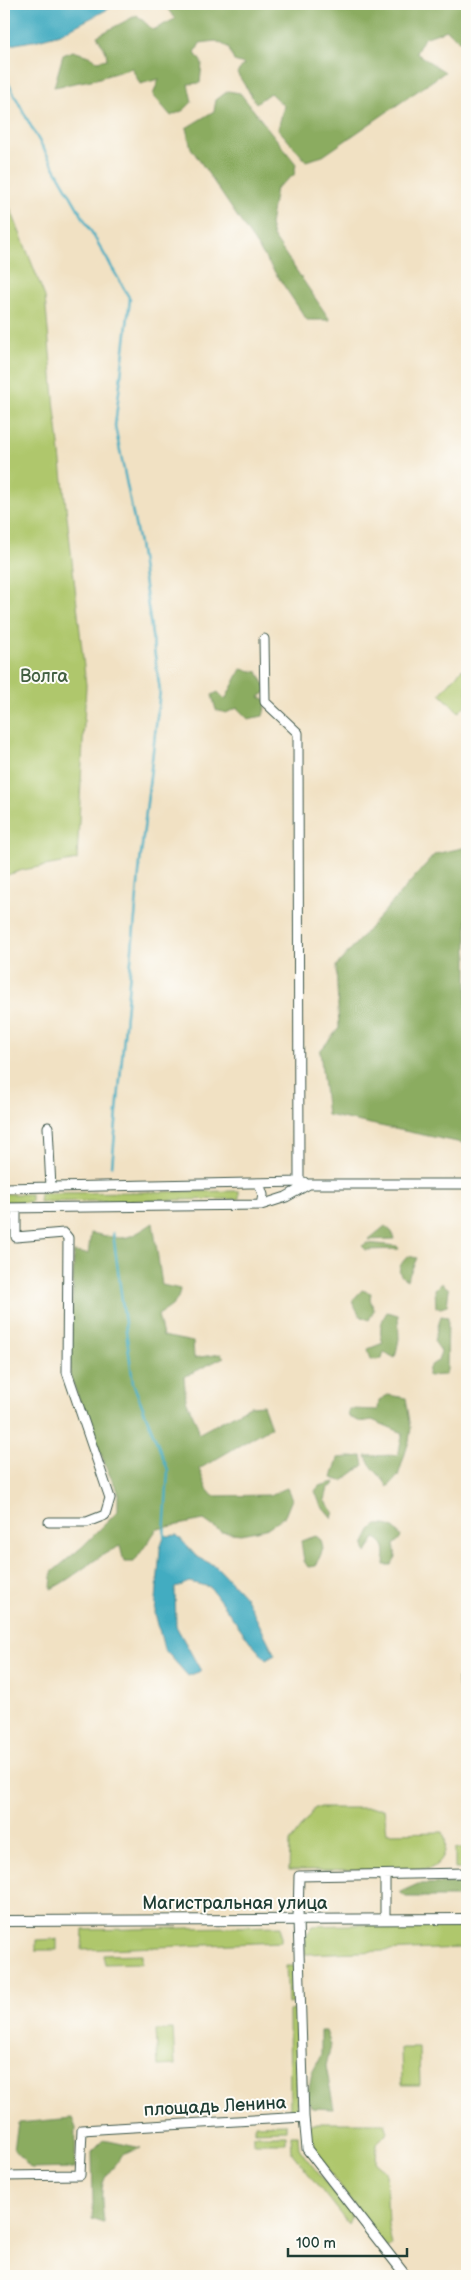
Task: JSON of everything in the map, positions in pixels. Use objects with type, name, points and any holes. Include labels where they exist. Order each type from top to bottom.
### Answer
[{"type":"main road","name":"Магистральная улица","points":[[4,1921],[467,1919]]},
{"type":"street","points":[[264,639],[265,702],[298,733],[300,1181]]},
{"type":"street","points":[[48,1127],[51,1188]]},
{"type":"street","points":[[4,1188],[300,1181],[309,1184],[467,1184]]},
{"type":"street","points":[[258,1183],[263,1195],[261,1205]]},
{"type":"street","points":[[4,1208],[261,1205],[286,1197],[309,1184]]},
{"type":"street","points":[[16,1208],[16,1237],[64,1232],[68,1238],[67,1372],[110,1498],[105,1515],[87,1522],[49,1522]]},
{"type":"street","points":[[385,1918],[386,1874],[467,1873]]},
{"type":"street","name":"площадь Ленина","points":[[4,2176],[80,2175],[82,2130],[304,2117],[298,1920],[300,1876],[386,1874]]},
{"type":"street","points":[[304,2117],[307,2149],[406,2276]]},
{"type":"green space","points":[[164,4],[467,4],[467,48],[447,30],[424,38],[416,53],[445,72],[323,156],[306,161],[278,129],[284,106],[270,93],[256,103],[237,73],[244,64],[234,61],[228,47],[216,41],[200,43],[195,53],[202,63],[200,83],[188,84],[192,102],[184,110],[171,116],[153,95],[159,79],[140,84],[132,68],[96,79],[54,87],[63,55],[73,51],[92,57],[97,61],[107,59],[106,52],[97,36],[137,15],[153,30],[175,19]]},
{"type":"green space","points":[[228,91],[240,93],[296,164],[294,175],[276,188],[270,225],[273,236],[330,320],[307,320],[191,148],[186,128],[214,111],[216,100]]},
{"type":"green space","name":"Волга","points":[[4,192],[45,297],[55,409],[86,685],[77,860],[23,870],[4,876]]},
{"type":"green space","points":[[241,669],[258,672],[268,691],[259,697],[267,700],[263,716],[248,719],[237,708],[226,713],[216,710],[212,695],[218,692],[225,700]]},
{"type":"green space","points":[[462,669],[467,674],[467,703],[459,712],[440,694]]},
{"type":"green space","points":[[467,847],[467,1144],[327,1115],[320,1051],[339,1028],[336,966],[435,854]]},
{"type":"green space","points":[[239,1191],[239,1199],[39,1202],[40,1193]]},
{"type":"green space","points":[[4,1194],[31,1194],[31,1202],[4,1202]]},
{"type":"green space","points":[[153,1223],[162,1285],[180,1289],[176,1302],[158,1315],[163,1336],[193,1342],[194,1358],[220,1354],[224,1357],[184,1377],[186,1400],[197,1424],[198,1434],[250,1406],[263,1405],[271,1427],[199,1469],[207,1489],[213,1496],[270,1495],[287,1488],[292,1499],[285,1516],[266,1529],[241,1534],[221,1532],[204,1520],[157,1529],[134,1562],[124,1562],[120,1546],[51,1589],[52,1572],[82,1547],[118,1511],[118,1491],[109,1474],[70,1376],[74,1252],[88,1254],[91,1233],[123,1238],[135,1234]]},
{"type":"green space","points":[[385,1226],[392,1232],[394,1239],[368,1240]]},
{"type":"green space","points":[[367,1243],[397,1246],[399,1249],[366,1250],[362,1246]]},
{"type":"green space","points":[[408,1256],[417,1258],[407,1280],[399,1271]]},
{"type":"green space","points":[[441,1283],[449,1289],[447,1306],[441,1308],[436,1307],[435,1289]]},
{"type":"green space","points":[[362,1290],[371,1293],[370,1299],[374,1310],[369,1320],[360,1316],[352,1301]]},
{"type":"green space","points":[[387,1312],[398,1315],[399,1339],[395,1358],[384,1352],[382,1359],[371,1360],[368,1349],[383,1343],[381,1327]]},
{"type":"green space","points":[[441,1316],[448,1317],[447,1370],[445,1375],[428,1376],[429,1368],[438,1361],[441,1351],[434,1341]]},
{"type":"green space","points":[[388,1395],[406,1398],[411,1428],[398,1476],[388,1487],[366,1456],[398,1455],[403,1433],[372,1420],[361,1422],[349,1417],[348,1412],[350,1409],[378,1410],[379,1400]]},
{"type":"green space","points":[[362,1456],[364,1465],[342,1481],[332,1478],[338,1458]]},
{"type":"green space","points":[[335,1482],[334,1485],[328,1488],[325,1500],[334,1512],[332,1518],[320,1504],[315,1491],[319,1486]]},
{"type":"green space","points":[[377,1525],[391,1527],[401,1537],[394,1545],[396,1557],[391,1565],[384,1565],[385,1557],[382,1542],[375,1538],[366,1553],[364,1545],[372,1529]]},
{"type":"green space","points":[[316,1536],[321,1540],[323,1549],[316,1566],[308,1567],[304,1561],[301,1541]]},
{"type":"green space","points":[[466,1672],[467,1691],[460,1692],[457,1678]]},
{"type":"green space","points":[[315,1808],[384,1808],[387,1833],[443,1832],[446,1843],[444,1854],[439,1862],[429,1869],[289,1870],[290,1842]]},
{"type":"green space","points":[[467,1819],[467,1869],[455,1869],[455,1849],[466,1847]]},
{"type":"green space","points":[[467,1883],[467,1897],[406,1897],[400,1892],[418,1884]]},
{"type":"green space","points":[[467,1922],[467,1936],[465,1936],[461,1948],[305,1954],[305,1937],[313,1926]]},
{"type":"green space","points":[[281,1926],[281,1942],[82,1950],[83,1930]]},
{"type":"green space","points":[[57,1939],[57,1950],[36,1950],[36,1940]]},
{"type":"green space","points":[[142,1954],[142,1963],[105,1964],[103,1955]]},
{"type":"green space","points":[[286,1966],[295,1966],[294,2003],[288,2004]]},
{"type":"green space","points":[[289,2011],[297,2012],[297,2111],[290,2117]]},
{"type":"green space","points":[[173,2029],[175,2065],[158,2066],[156,2030]]},
{"type":"green space","points":[[321,2031],[326,2031],[331,2045],[326,2066],[334,2109],[312,2108],[307,2099],[312,2072],[321,2055]]},
{"type":"green space","points":[[401,2048],[419,2048],[420,2085],[402,2085]]},
{"type":"green space","points":[[72,2118],[76,2128],[75,2168],[31,2169],[14,2150],[18,2123]]},
{"type":"green space","points":[[311,2123],[385,2123],[388,2132],[377,2143],[376,2163],[386,2171],[388,2225],[392,2245],[387,2248],[310,2147],[308,2128]]},
{"type":"green space","points":[[286,2124],[286,2130],[255,2131],[255,2125]]},
{"type":"green space","points":[[254,2135],[286,2135],[286,2143],[254,2143]]},
{"type":"green space","points":[[291,2135],[298,2135],[299,2148],[349,2211],[351,2217],[348,2224],[292,2153]]},
{"type":"green space","points":[[104,2140],[141,2148],[122,2155],[105,2178],[102,2194],[104,2223],[92,2219],[92,2152]]},
{"type":"water","points":[[4,4],[118,4],[60,34],[4,46]]},
{"type":"water","points":[[177,1535],[196,1556],[217,1567],[246,1598],[275,1655],[266,1660],[251,1643],[210,1587],[189,1582],[175,1588],[176,1626],[201,1671],[188,1676],[164,1649],[155,1613],[160,1549],[164,1536]]},
{"type":"waterway","points":[[4,75],[34,132],[130,299],[115,426],[139,544],[160,691],[140,863],[112,1166]]},
{"type":"waterway","points":[[113,1233],[133,1383],[168,1470],[164,1536]]}]
